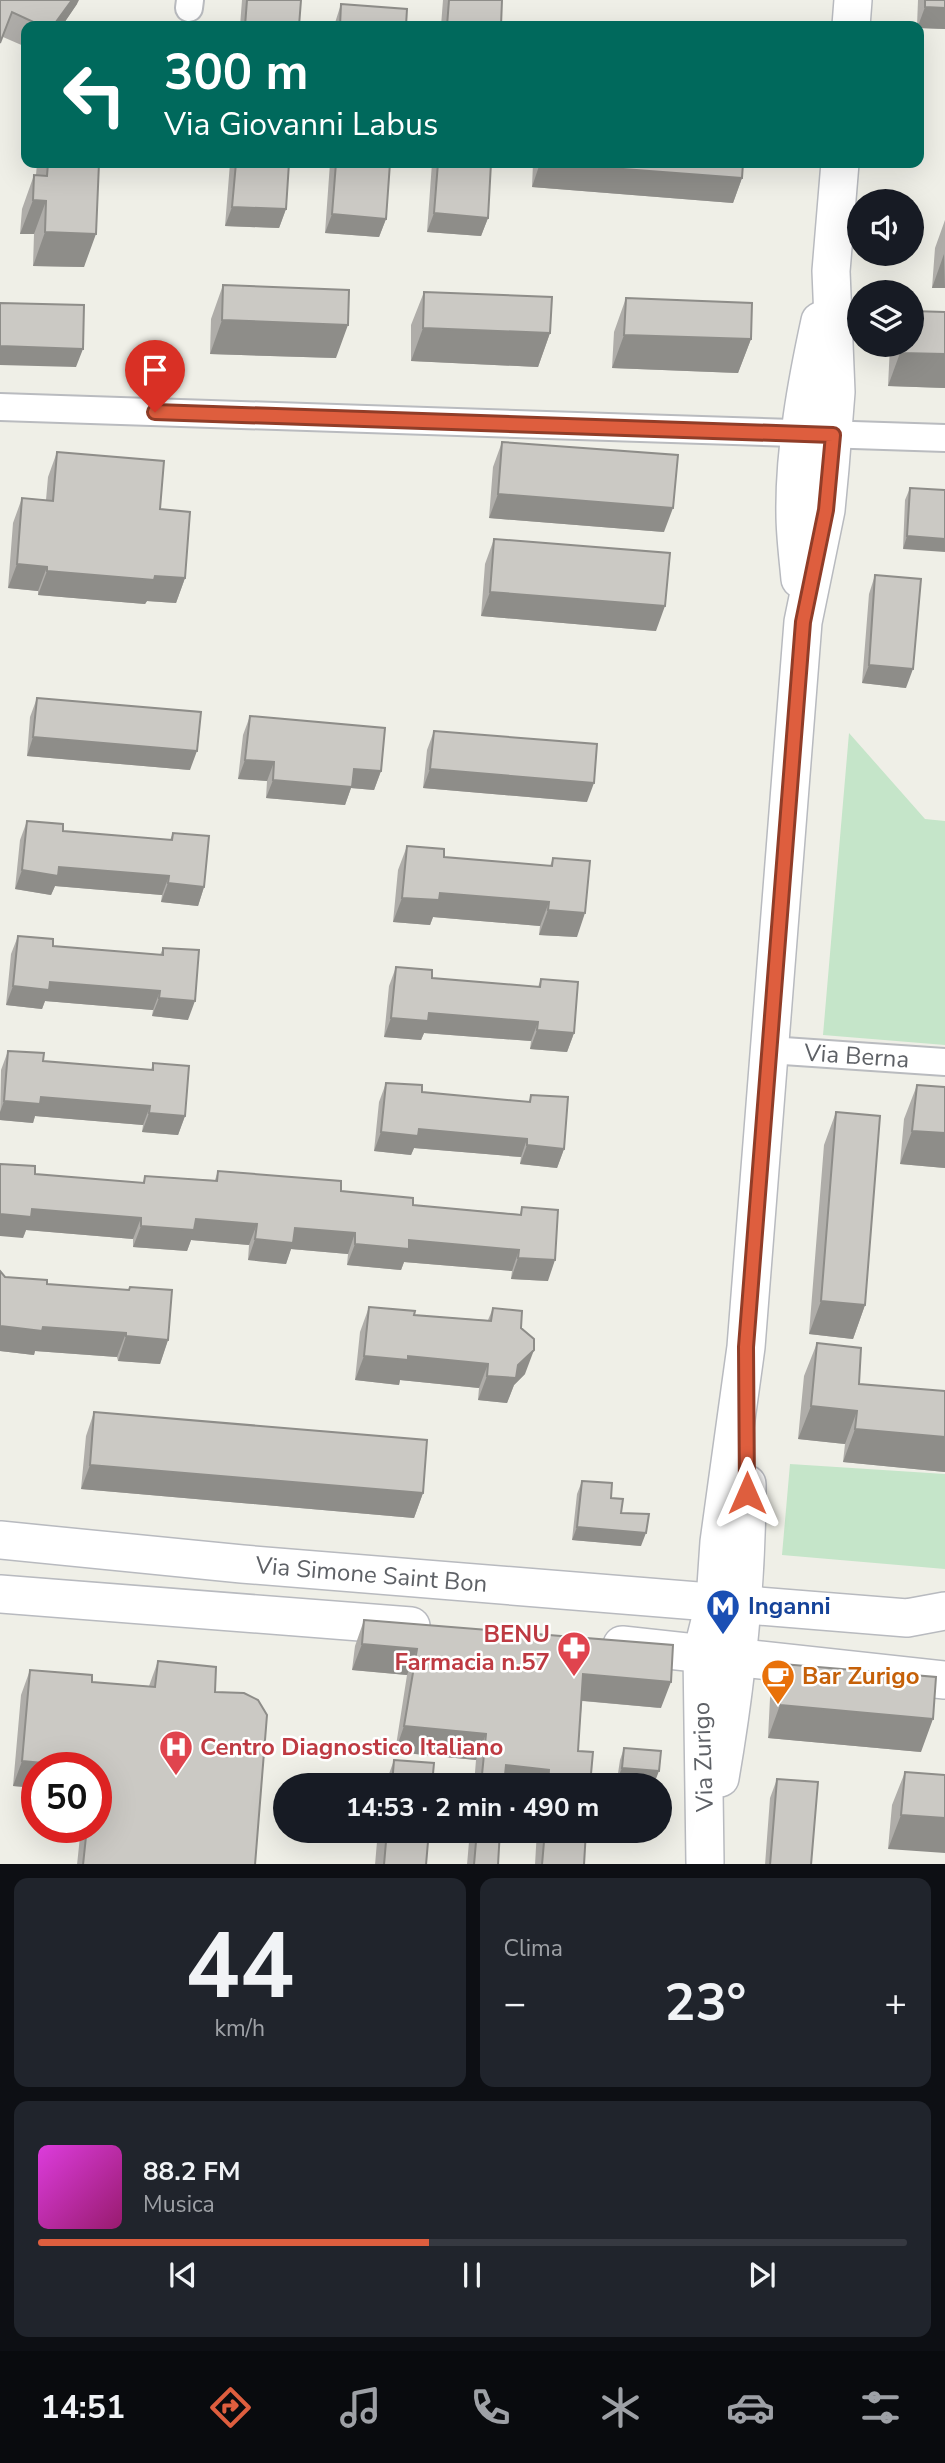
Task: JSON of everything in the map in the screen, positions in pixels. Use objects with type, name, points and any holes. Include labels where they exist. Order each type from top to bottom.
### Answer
[{"type":"street","points":[[851,21],[853,0]]},
{"type":"street","name":"Via Berna","points":[[719,1655],[747,1518],[746,1347],[803,622],[795,513],[817,435],[808,376],[831,271],[840,168]]},
{"type":"street","points":[[0,407],[945,438]]},
{"type":"street","name":"Via Berna","points":[[769,1050],[945,1062]]},
{"type":"street","name":"Via Simone Saint Bon","points":[[0,1540],[242,1564],[907,1618],[945,1611]]},
{"type":"street","points":[[236,1611],[242,1564]]},
{"type":"street","name":"Via Simone Saint Bon","points":[[0,1594],[444,1629]]},
{"type":"street","points":[[902,1675],[907,1618]]},
{"type":"street","points":[[592,1642],[945,1680]]},
{"type":"street","name":"Via Zurigo","points":[[705,1863],[733,1708],[719,1655]]},
{"type":"green space","points":[[849,733],[925,819],[945,821],[945,1045],[823,1035]]},
{"type":"green space","points":[[790,1464],[945,1474],[945,1569],[782,1555]]},
{"type":"building","points":[[0,0],[72,0],[57,21],[31,21],[12,12],[0,43]]},
{"type":"building","points":[[247,0],[301,0],[299,21],[245,21]]},
{"type":"building","points":[[449,0],[502,0],[501,21],[447,21]]},
{"type":"building","points":[[925,0],[945,0],[945,8],[925,7]]},
{"type":"building","points":[[341,4],[407,9],[406,21],[340,21]]},
{"type":"building","points":[[48,168],[99,168],[96,234],[45,232],[46,201],[33,200],[34,175],[47,176]]},
{"type":"building","points":[[236,168],[289,168],[286,209],[232,207]]},
{"type":"building","points":[[336,168],[390,168],[386,219],[332,214]]},
{"type":"building","points":[[438,168],[491,168],[488,218],[434,213]]},
{"type":"building","points":[[610,168],[743,168],[742,178]]},
{"type":"building","points":[[223,285],[349,290],[348,325],[222,320]]},
{"type":"building","points":[[424,292],[552,297],[550,333],[423,328]]},
{"type":"building","points":[[626,298],[752,303],[751,339],[624,335]]},
{"type":"building","points":[[0,303],[84,305],[83,349],[0,346]]},
{"type":"building","points":[[924,311],[945,312],[945,354],[924,354]]},
{"type":"building","points":[[502,442],[678,455],[673,508],[498,494]]},
{"type":"building","points":[[57,452],[164,461],[160,509],[190,512],[185,578],[155,576],[154,580],[47,571],[47,567],[17,564],[22,498],[53,501]]},
{"type":"building","points":[[910,488],[945,490],[945,539],[907,536]]},
{"type":"building","points":[[494,539],[670,553],[665,606],[490,592]]},
{"type":"building","points":[[875,575],[921,579],[913,669],[869,665]]},
{"type":"building","points":[[37,698],[201,712],[197,751],[33,737]]},
{"type":"building","points":[[250,716],[385,728],[381,771],[354,769],[352,787],[273,780],[274,762],[245,760]]},
{"type":"building","points":[[434,731],[597,744],[594,783],[430,769]]},
{"type":"building","points":[[27,821],[63,824],[63,831],[172,840],[173,833],[209,836],[204,887],[168,883],[169,876],[59,867],[58,876],[22,870]]},
{"type":"building","points":[[407,846],[444,849],[444,857],[552,866],[553,858],[590,861],[585,913],[548,910],[549,902],[440,893],[439,900],[402,898]]},
{"type":"building","points":[[18,936],[53,939],[53,946],[163,955],[163,948],[199,950],[195,1001],[159,998],[160,991],[50,982],[49,990],[13,986]]},
{"type":"building","points":[[396,967],[432,970],[432,978],[540,987],[541,979],[578,982],[574,1033],[537,1030],[538,1022],[429,1013],[428,1021],[391,1018]]},
{"type":"building","points":[[8,1051],[44,1053],[43,1061],[153,1070],[153,1063],[189,1066],[185,1116],[149,1113],[150,1106],[41,1097],[40,1104],[4,1101]]},
{"type":"building","points":[[386,1083],[422,1085],[422,1092],[530,1102],[531,1095],[568,1097],[564,1149],[527,1145],[527,1139],[419,1129],[418,1136],[381,1132]]},
{"type":"building","points":[[917,1085],[945,1087],[945,1133],[912,1131]]},
{"type":"building","points":[[836,1112],[880,1116],[865,1305],[821,1301]]},
{"type":"building","points":[[0,1164],[35,1166],[35,1174],[144,1183],[145,1176],[217,1181],[218,1171],[341,1181],[341,1191],[413,1198],[413,1205],[521,1215],[522,1207],[558,1210],[555,1260],[518,1258],[519,1250],[409,1240],[409,1249],[355,1244],[355,1233],[295,1228],[293,1243],[255,1239],[257,1224],[196,1219],[194,1230],[141,1226],[141,1218],[32,1209],[31,1217],[0,1214]]},
{"type":"building","points":[[0,1271],[5,1277],[47,1280],[47,1284],[172,1290],[168,1340],[126,1336],[126,1333],[0,1327]]},
{"type":"building","points":[[369,1307],[415,1311],[414,1315],[491,1321],[493,1308],[522,1311],[521,1328],[534,1339],[534,1350],[518,1365],[516,1378],[487,1376],[488,1364],[408,1356],[408,1360],[364,1356]]},
{"type":"building","points":[[817,1343],[861,1348],[859,1384],[945,1391],[945,1437],[855,1429],[857,1411],[811,1406]]},
{"type":"building","points":[[94,1412],[427,1440],[423,1493],[90,1465]]},
{"type":"building","points":[[582,1481],[612,1483],[611,1498],[623,1499],[621,1513],[649,1514],[646,1533],[577,1527]]},
{"type":"building","points":[[364,1620],[673,1645],[671,1682],[583,1674],[578,1751],[593,1752],[591,1773],[549,1773],[549,1770],[506,1765],[505,1773],[482,1773],[486,1734],[404,1726],[417,1649],[362,1644]]},
{"type":"building","name":"Centro Diagnostico Italiano","points":[[158,1661],[216,1667],[215,1692],[244,1693],[258,1700],[267,1715],[255,1864],[83,1864],[85,1843],[112,1843],[112,1752],[23,1752],[30,1670],[92,1675],[92,1682],[155,1687]]},
{"type":"building","points":[[782,1664],[936,1677],[933,1719],[780,1705]]},
{"type":"building","points":[[624,1748],[661,1751],[659,1771],[622,1768]]},
{"type":"building","points":[[394,1760],[434,1763],[433,1773],[393,1773]]},
{"type":"building","points":[[905,1772],[945,1775],[945,1818],[901,1815]]},
{"type":"building","points":[[777,1779],[818,1782],[811,1864],[770,1864]]},
{"type":"building","points":[[386,1843],[428,1843],[426,1864],[384,1864]]},
{"type":"building","points":[[476,1843],[499,1843],[498,1864],[474,1864]]},
{"type":"building","points":[[544,1843],[585,1843],[584,1864],[542,1864]]},
{"type":"place","name":"Inganni","points":[[723,1636]]},
{"type":"place","name":"BENU Farmacia n.57","points":[[574,1678]]},
{"type":"place","name":"Bar Zurigo","points":[[778,1706]]},
{"type":"place","name":"Centro Diagnostico Italiano","points":[[176,1777]]},
{"type":"route","points":[[155,412],[833,435],[826,510],[803,622],[746,1347],[747,1493]]}]
